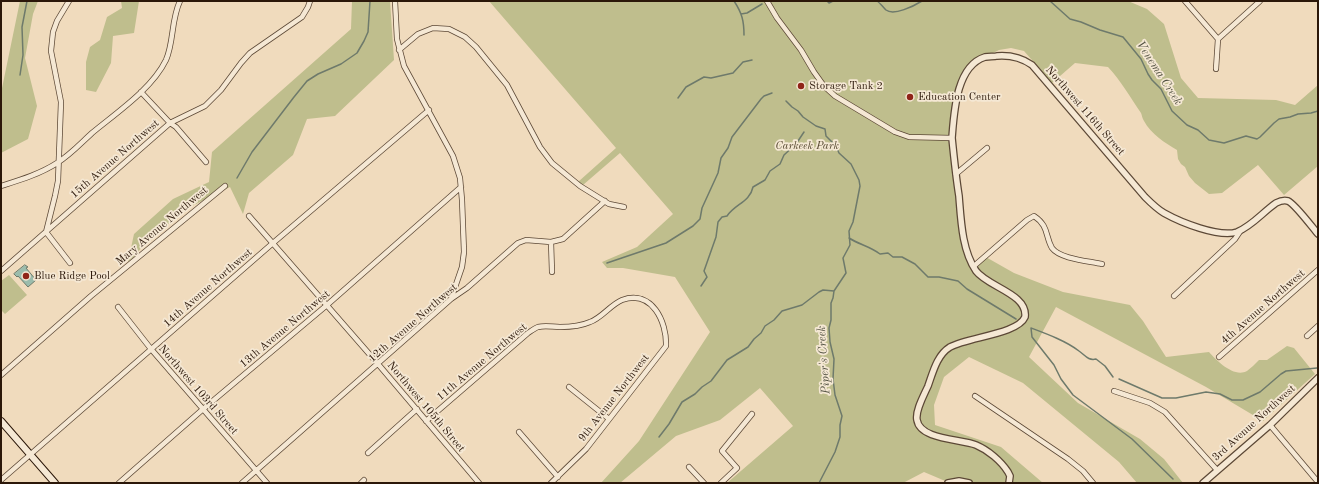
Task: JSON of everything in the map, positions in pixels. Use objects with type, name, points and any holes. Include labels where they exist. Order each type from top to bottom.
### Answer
[{"type":"main road","points":[[1,421],[55,483]]},
{"type":"street","points":[[69,1],[57,21],[53,32],[51,51],[61,102],[58,181],[46,232],[70,263]]},
{"type":"street","points":[[1,186],[33,175],[58,162],[141,92],[158,73],[166,59],[171,41],[175,14],[180,1]]},
{"type":"street","name":"15th Avenue Northwest","points":[[1,271],[170,123],[205,106],[221,90],[250,53],[302,17],[310,1]]},
{"type":"street","points":[[395,1],[396,31],[399,50],[406,71],[455,163],[461,187],[464,259],[451,299]]},
{"type":"street","points":[[767,1],[824,86],[836,96],[895,132],[909,137],[952,138]]},
{"type":"street","points":[[1185,1],[1218,39]]},
{"type":"street","points":[[1216,69],[1218,39],[1260,1]]},
{"type":"street","points":[[399,50],[418,34],[433,28],[449,29],[465,37],[476,47],[507,85],[540,147],[552,163],[569,178],[609,204],[624,207]]},
{"type":"street","name":"Northwest 116th Street","points":[[974,266],[968,252],[962,230],[952,138],[960,84],[967,71],[974,64],[985,57],[1007,56],[1029,63],[1040,73],[1145,197],[1160,210],[1178,219],[1212,231],[1229,233],[1241,230]]},
{"type":"street","points":[[141,92],[170,123],[176,127],[206,162]]},
{"type":"street","name":"14th Avenue Northwest","points":[[1,480],[428,110]]},
{"type":"street","points":[[956,174],[987,148]]},
{"type":"street","name":"Mary Avenue Northwest","points":[[1,376],[91,296],[225,186]]},
{"type":"street","name":"13th Avenue Northwest","points":[[119,483],[202,410],[327,305],[461,187]]},
{"type":"street","points":[[552,272],[551,242],[566,236],[606,201]]},
{"type":"street","points":[[1174,296],[1235,239],[1241,230],[1249,226],[1276,203],[1285,201],[1294,205],[1318,234]]},
{"type":"street","name":"Northwest 105th Street","points":[[249,216],[417,409],[479,483]]},
{"type":"street","points":[[1009,483],[1010,476],[1006,469],[983,449],[977,445],[967,442],[940,437],[926,432],[920,427],[917,421],[917,415],[937,361],[944,352],[962,341],[1018,326],[1025,317],[1024,308],[1019,300],[986,280],[974,266],[1027,220],[1034,216],[1044,225],[1052,248],[1056,252],[1064,256],[1102,264]]},
{"type":"street","name":"12th Avenue Northwest","points":[[242,483],[451,299],[467,288],[518,243],[526,240],[551,242]]},
{"type":"street","name":"4th Avenue Northwest","points":[[1219,357],[1318,270]]},
{"type":"street","name":"11th Avenue Northwest","points":[[426,420],[528,333],[538,327],[577,326],[590,322],[602,315],[615,304],[632,298],[642,300],[652,305],[659,315]]},
{"type":"street","name":"Northwest 103rd Street","points":[[118,307],[151,350],[267,483]]},
{"type":"street","name":"9th Avenue Northwest","points":[[551,483],[586,449],[666,346],[664,326],[659,315]]},
{"type":"street","points":[[1307,336],[1318,326]]},
{"type":"street","name":"3rd Avenue Northwest","points":[[1203,483],[1270,424],[1318,378]]},
{"type":"street","points":[[569,387],[610,419]]},
{"type":"street","points":[[1114,391],[1150,403],[1165,412],[1218,470]]},
{"type":"street","points":[[975,396],[1068,459],[1083,471],[1093,483]]},
{"type":"street","points":[[368,453],[417,409]]},
{"type":"street","points":[[721,483],[737,468],[722,451],[752,414]]},
{"type":"street","points":[[1270,424],[1318,482]]},
{"type":"street","points":[[520,432],[558,477]]},
{"type":"street","points":[[689,467],[704,483]]},
{"type":"street","points":[[948,483],[959,481],[969,483]]},
{"type":"green space","points":[[20,1],[38,1],[33,14],[25,58],[37,106],[28,139],[1,153],[1,93]]},
{"type":"green space","points":[[121,1],[139,1],[134,33],[113,36],[111,63],[96,92],[86,90],[86,62],[90,47],[100,40],[107,17],[122,8]]},
{"type":"green space","points":[[352,1],[390,1],[394,60],[335,116],[307,119],[293,155],[249,193],[243,214],[230,187],[190,207],[146,241],[136,255],[128,262],[134,234],[173,199],[209,182],[212,152],[351,29]]},
{"type":"green space","name":"Carkeek Park","points":[[489,1],[1128,1],[1147,9],[1164,24],[1181,78],[1198,98],[1276,100],[1295,105],[1318,85],[1318,166],[1284,195],[1258,165],[1222,193],[1209,194],[1189,176],[1185,167],[1178,159],[1177,150],[1150,130],[1129,95],[1108,67],[1075,63],[1052,83],[1024,51],[1011,48],[999,50],[989,55],[967,71],[953,123],[962,230],[973,266],[984,256],[1014,273],[1063,292],[1130,305],[1143,321],[1166,357],[1209,352],[1226,368],[1242,373],[1247,371],[1259,360],[1267,360],[1287,346],[1294,348],[1315,374],[1263,421],[1206,387],[1056,307],[1029,357],[1078,403],[1140,439],[1164,459],[1183,483],[1137,483],[1119,462],[1023,383],[969,357],[944,377],[934,405],[935,425],[1001,447],[1043,483],[950,483],[924,472],[903,483],[727,483],[793,426],[760,388],[720,420],[676,436],[620,483],[601,483],[639,441],[710,332],[675,277],[623,268],[607,268],[602,262],[637,247],[673,214],[620,153],[583,185],[578,182],[616,148]]},
{"type":"green space","points":[[9,275],[27,295],[5,314],[1,310],[1,281]]},
{"type":"shaded area","name":"Blue Ridge Pool","points":[[25,265],[28,267],[26,268],[36,280],[28,287],[18,276],[17,277],[14,274]]},
{"type":"waterway","points":[[20,75],[23,55],[22,27],[27,1]]},
{"type":"waterway","points":[[237,178],[252,152],[307,81],[318,74],[341,64],[357,53],[368,32],[370,1]]},
{"type":"waterway","name":"Venema Creek","points":[[734,1],[742,17],[744,35]]},
{"type":"waterway","name":"Venema Creek","points":[[827,1],[829,3],[833,1]]},
{"type":"waterway","name":"Venema Creek","points":[[877,1],[890,12],[909,8],[922,1]]},
{"type":"waterway","name":"Venema Creek","points":[[1050,1],[1070,19],[1123,37],[1141,59],[1152,80],[1161,89],[1172,111],[1187,125],[1198,130],[1209,140],[1224,143],[1246,136],[1257,139],[1279,119],[1318,111]]},
{"type":"waterway","name":"Venema Creek","points":[[741,14],[747,13],[762,4]]},
{"type":"waterway","points":[[678,98],[686,87],[704,77],[711,78],[733,73],[743,62],[752,60]]},
{"type":"waterway","points":[[607,263],[666,243],[693,226],[700,219],[702,208],[718,173],[721,158],[728,148],[732,137],[761,99],[772,93]]},
{"type":"waterway","name":"Piper's Creek","points":[[786,101],[803,117],[816,126],[825,129],[826,136],[836,146],[839,153],[851,164],[859,180],[860,186],[853,222],[849,231],[850,245],[843,258],[846,273],[834,291],[831,303],[831,320],[829,328],[830,342],[834,359],[833,379],[835,395],[842,416],[840,437],[835,452],[819,483]]},
{"type":"waterway","points":[[701,286],[707,277],[704,271],[716,237],[718,222],[722,217],[727,216],[746,200],[753,187],[765,180],[770,171],[780,164],[784,155],[796,144],[804,132]]},
{"type":"waterway","points":[[849,238],[880,254],[888,253],[893,257],[902,257],[915,264],[928,277],[939,277],[958,281],[967,289],[1016,319]]},
{"type":"waterway","points":[[659,437],[669,424],[682,402],[711,381],[727,360],[748,347],[761,333],[765,326],[774,320],[782,311],[802,305],[823,290],[834,291]]},
{"type":"waterway","points":[[1113,377],[1105,366],[1096,359],[1089,358],[1068,344],[1031,328],[1032,337],[1054,365],[1061,379],[1073,395],[1132,439],[1173,479]]},
{"type":"waterway","points":[[1119,379],[1162,398],[1176,398],[1206,392],[1220,394],[1232,400],[1243,400],[1260,392],[1286,371],[1317,368]]},
{"type":"place","name":"Storage Tank 2","points":[[801,86]]},
{"type":"place","name":"Education Center","points":[[910,97]]},
{"type":"place","name":"Blue Ridge Pool","points":[[26,276]]}]
